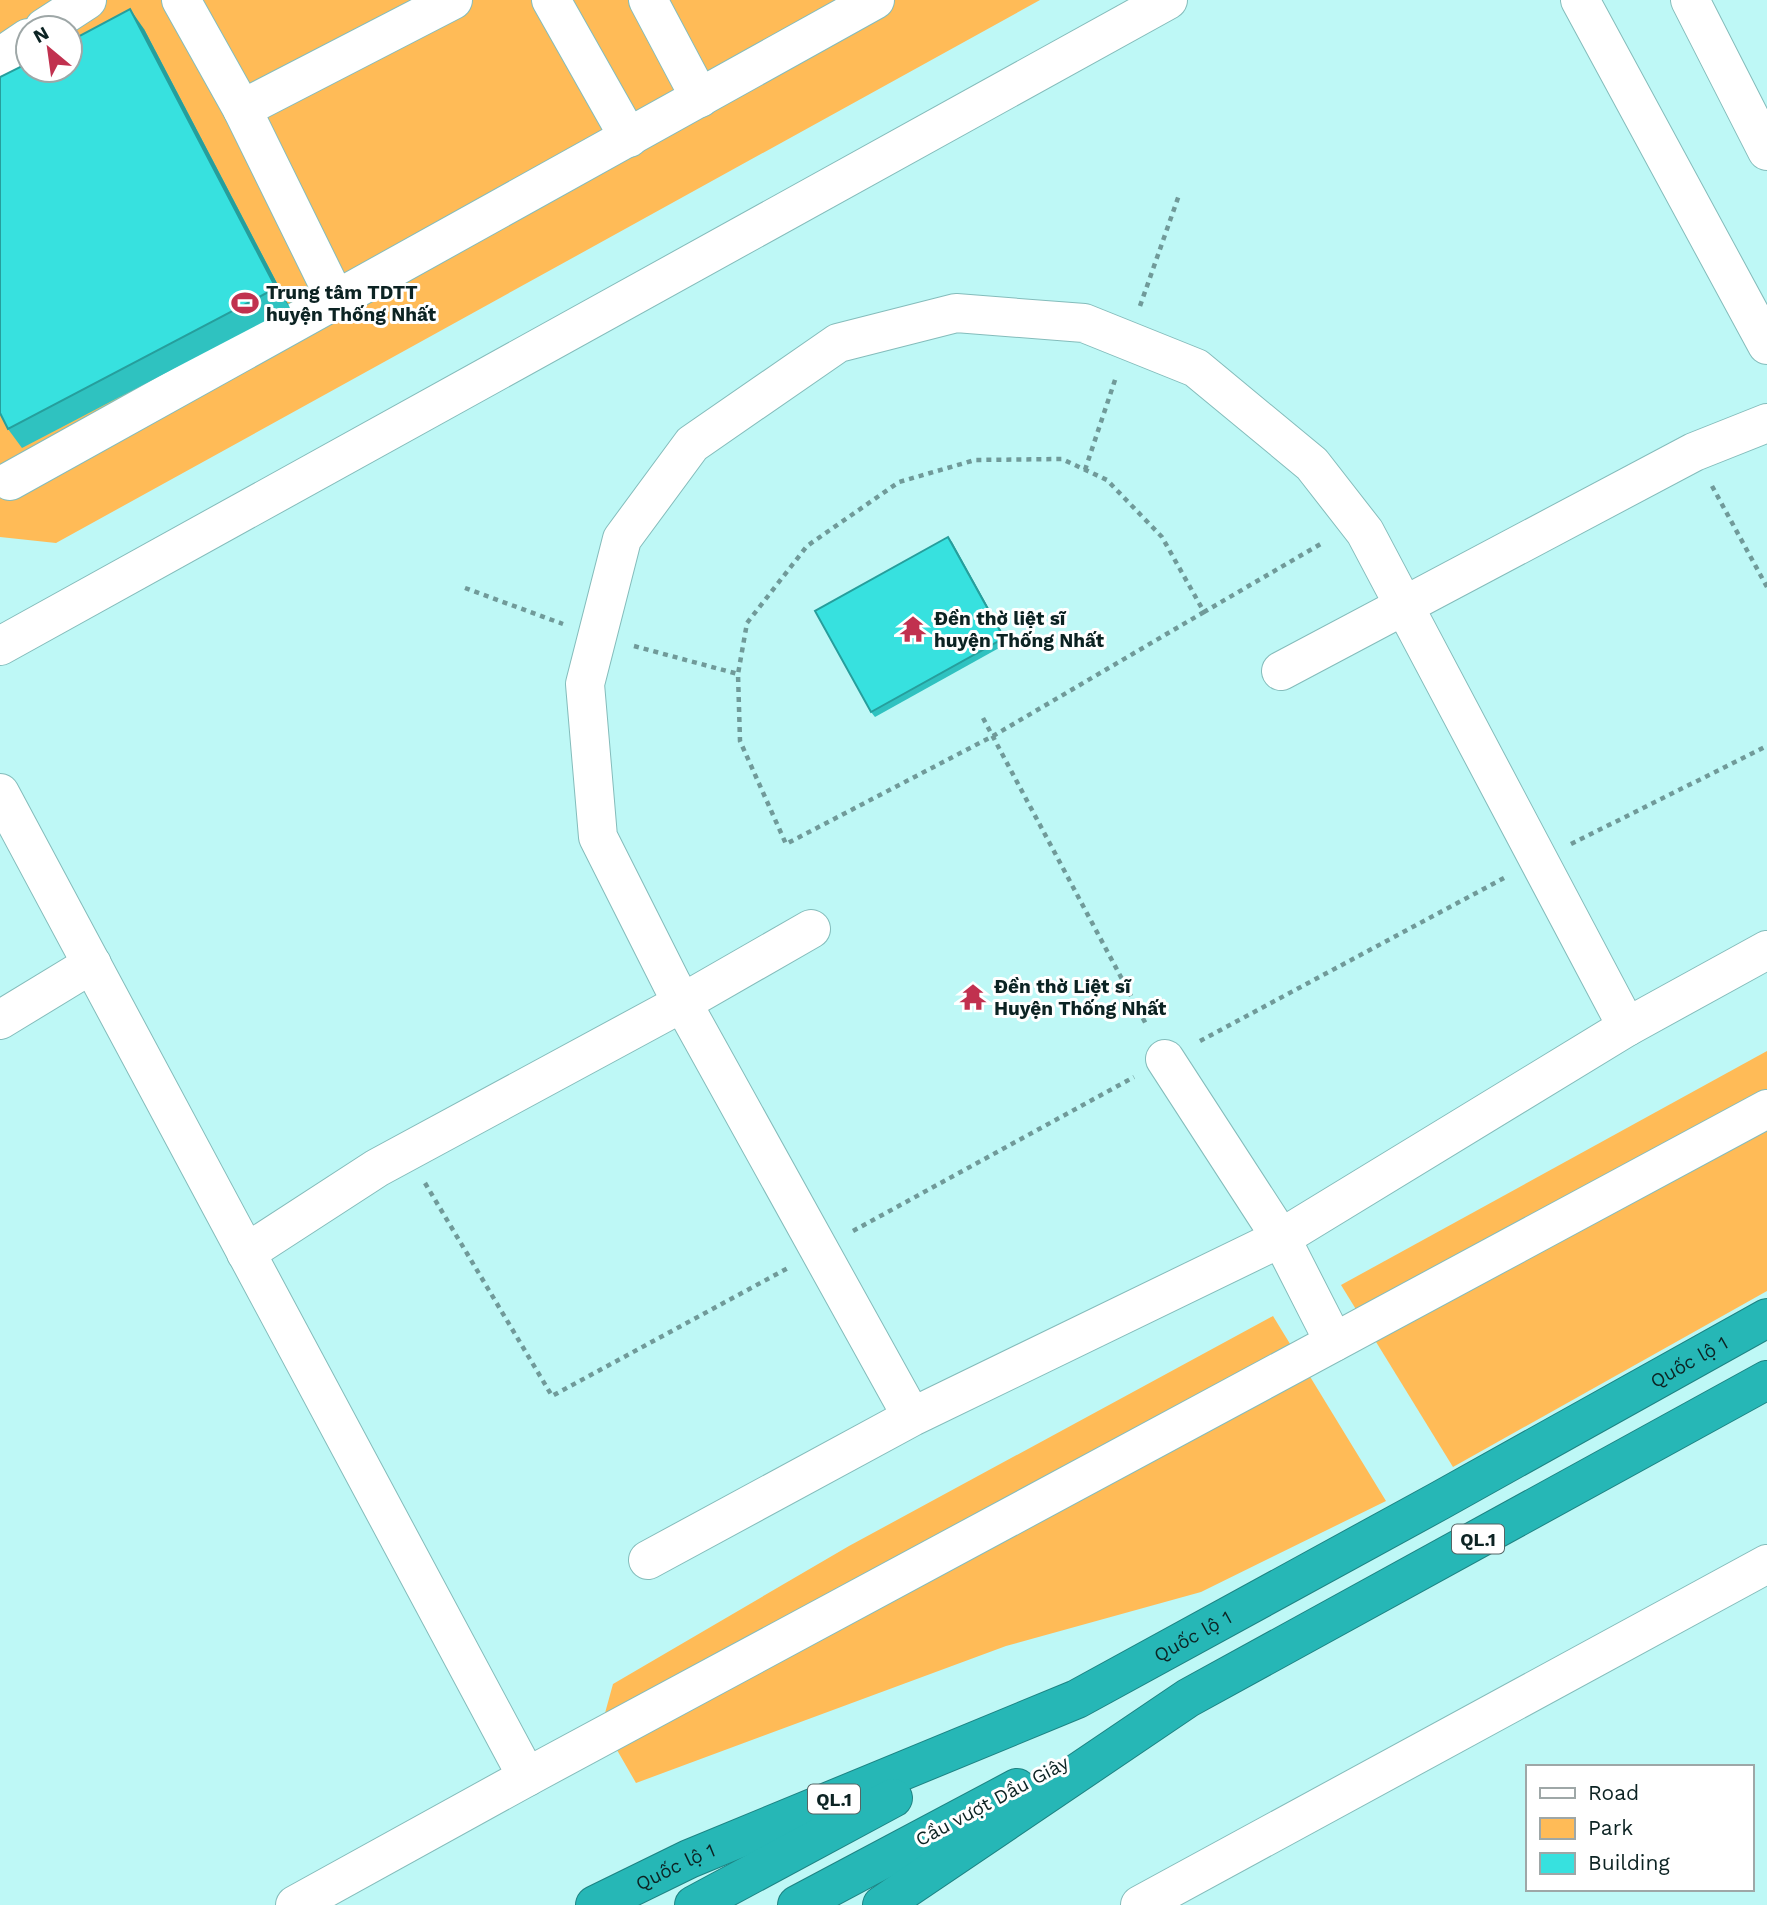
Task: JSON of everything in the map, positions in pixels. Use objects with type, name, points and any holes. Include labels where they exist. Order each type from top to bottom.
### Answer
[{"type":"highway","name":"Quốc lộ 1","points":[[594,1905],[688,1858],[1077,1699],[1767,1318]]},
{"type":"highway","name":"QL.1","points":[[881,1905],[1188,1698],[1767,1380]]},
{"type":"highway","name":"Cầu vượt Dầu Giây","points":[[797,1905],[1188,1698]]},
{"type":"highway","name":"QL.1","points":[[694,1905],[1077,1699]]},
{"type":"street","points":[[66,14],[87,0]]},
{"type":"street","points":[[181,0],[242,109],[336,300]]},
{"type":"street","points":[[242,109],[453,0]]},
{"type":"street","points":[[551,0],[629,138]]},
{"type":"street","points":[[648,0],[700,98]]},
{"type":"street","points":[[10,481],[874,0]]},
{"type":"street","points":[[0,646],[1168,0]]},
{"type":"street","points":[[1580,0],[1767,345]]},
{"type":"street","points":[[1690,0],[1767,151]]},
{"type":"street","points":[[912,1417],[682,1003],[598,837],[585,684],[622,539],[692,444],[838,342],[956,313],[1084,323],[1196,368],[1312,464],[1365,532],[1627,1027]]},
{"type":"street","points":[[1281,671],[1694,452],[1767,423]]},
{"type":"street","points":[[0,793],[527,1777]]},
{"type":"street","points":[[246,1253],[407,1152],[682,1003],[811,929]]},
{"type":"street","points":[[648,1560],[912,1417],[1281,1238],[1627,1027],[1767,950]]},
{"type":"street","points":[[0,1020],[92,964]]},
{"type":"street","points":[[1165,1059],[1281,1238],[1334,1342]]},
{"type":"street","points":[[295,1905],[1767,1108]]},
{"type":"street","points":[[1140,1905],[1767,1564]]},
{"type":"path","points":[[1694,452],[1767,587]]},
{"type":"path","points":[[1204,612],[1162,537],[1107,480],[1062,459],[975,460],[899,482],[807,546],[747,623],[738,674],[740,741],[786,844],[993,736],[1358,523]]},
{"type":"path","points":[[983,718],[1165,1059]]},
{"type":"path","points":[[407,1152],[552,1396],[1165,1059],[1537,860],[1767,746]]},
{"type":"green space","name":"Trung tâm TDTT huyện Thống Nhất","points":[[0,0],[1040,0],[56,543],[0,537]]},
{"type":"green space","points":[[1767,1051],[1767,1291],[1453,1467],[1341,1285]]},
{"type":"green space","points":[[1273,1316],[1386,1501],[1201,1592],[1006,1646],[636,1783],[602,1724],[613,1684],[849,1546]]},
{"type":"building","points":[[130,9],[276,288],[8,429],[0,413],[0,77],[14,70],[14,84],[84,84],[84,34]]},
{"type":"building","name":"Đền thờ liệt sĩ huyện Thống Nhất","points":[[948,537],[1004,638],[871,712],[815,611]]},
{"type":"place","name":"Trung tâm TDTT huyện Thống Nhất","points":[[245,303]]},
{"type":"place","name":"Đền thờ liệt sĩ huyện Thống Nhất","points":[[913,629]]},
{"type":"place","name":"Đền thờ Liệt sĩ Huyện Thống Nhất","points":[[973,997]]}]
